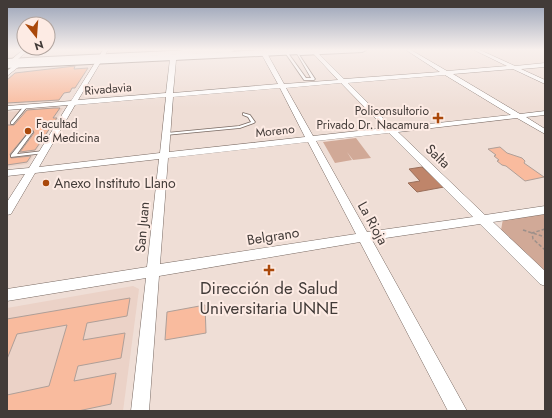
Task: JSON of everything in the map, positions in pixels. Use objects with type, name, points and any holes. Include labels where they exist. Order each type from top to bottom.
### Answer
[{"type":"street","points":[[7,211],[93,70]]},
{"type":"street","name":"San Juan","points":[[140,411],[170,95],[177,70]]},
{"type":"street","name":"La Rioja","points":[[275,70],[282,87],[458,411]]},
{"type":"street","name":"Salta","points":[[333,70],[391,130],[545,280]]},
{"type":"street","points":[[442,70],[545,132]]},
{"type":"street","name":"Rivadavia","points":[[7,108],[494,70]]},
{"type":"street","points":[[517,70],[545,82]]},
{"type":"street","name":"Moreno","points":[[7,173],[545,113]]},
{"type":"street","name":"Belgrano","points":[[7,295],[363,237],[545,210]]},
{"type":"lane","points":[[298,70],[305,79],[312,80],[313,78],[307,70]]},
{"type":"lane","points":[[12,122],[25,107]]},
{"type":"lane","points":[[166,134],[240,127],[253,122],[249,116],[244,114]]},
{"type":"lane","points":[[31,132],[13,156],[43,152]]},
{"type":"path","points":[[532,233],[545,229]]},
{"type":"path","points":[[523,230],[545,238]]},
{"type":"path","points":[[532,233],[533,239],[545,250]]},
{"type":"shaded area","name":"Facultad de Medicina","points":[[63,108],[28,164],[7,167],[7,112]]},
{"type":"shaded area","points":[[356,138],[371,158],[353,160],[347,152],[352,160],[335,163],[323,142]]},
{"type":"shaded area","points":[[422,167],[444,187],[417,192],[408,183],[420,181],[409,169]]},
{"type":"shaded area","points":[[545,212],[545,273],[501,230],[503,219]]},
{"type":"shaded area","points":[[133,286],[139,289],[123,411],[7,411],[7,308]]},
{"type":"building","points":[[45,70],[87,70],[75,88],[72,88],[70,92],[64,93],[59,100],[7,103],[7,80],[15,73]]},
{"type":"building","name":"Facultad de Medicina","points":[[60,108],[53,118],[57,118],[35,150],[20,152],[34,133],[33,130],[30,130],[10,154],[11,158],[31,156],[27,162],[7,165],[7,125],[14,125],[27,110]]},
{"type":"building","points":[[500,147],[507,153],[522,158],[525,161],[524,163],[544,177],[525,181],[497,161],[499,160],[494,156],[496,155],[488,149]]},
{"type":"building","points":[[130,298],[127,316],[87,323],[83,340],[125,333],[121,358],[78,366],[74,381],[116,373],[111,404],[78,411],[7,411],[7,395],[49,386],[67,325],[17,334],[7,359],[7,319]]},
{"type":"building","points":[[205,305],[206,333],[165,340],[167,312]]},
{"type":"place","name":"Policonsultorio Privado Dr. Nacamura","points":[[438,118]]},
{"type":"place","name":"Facultad de Medicina","points":[[28,131]]},
{"type":"place","name":"Anexo Instituto Llano","points":[[46,183]]},
{"type":"place","name":"Dirección de Salud Universitaria UNNE","points":[[269,270]]}]
